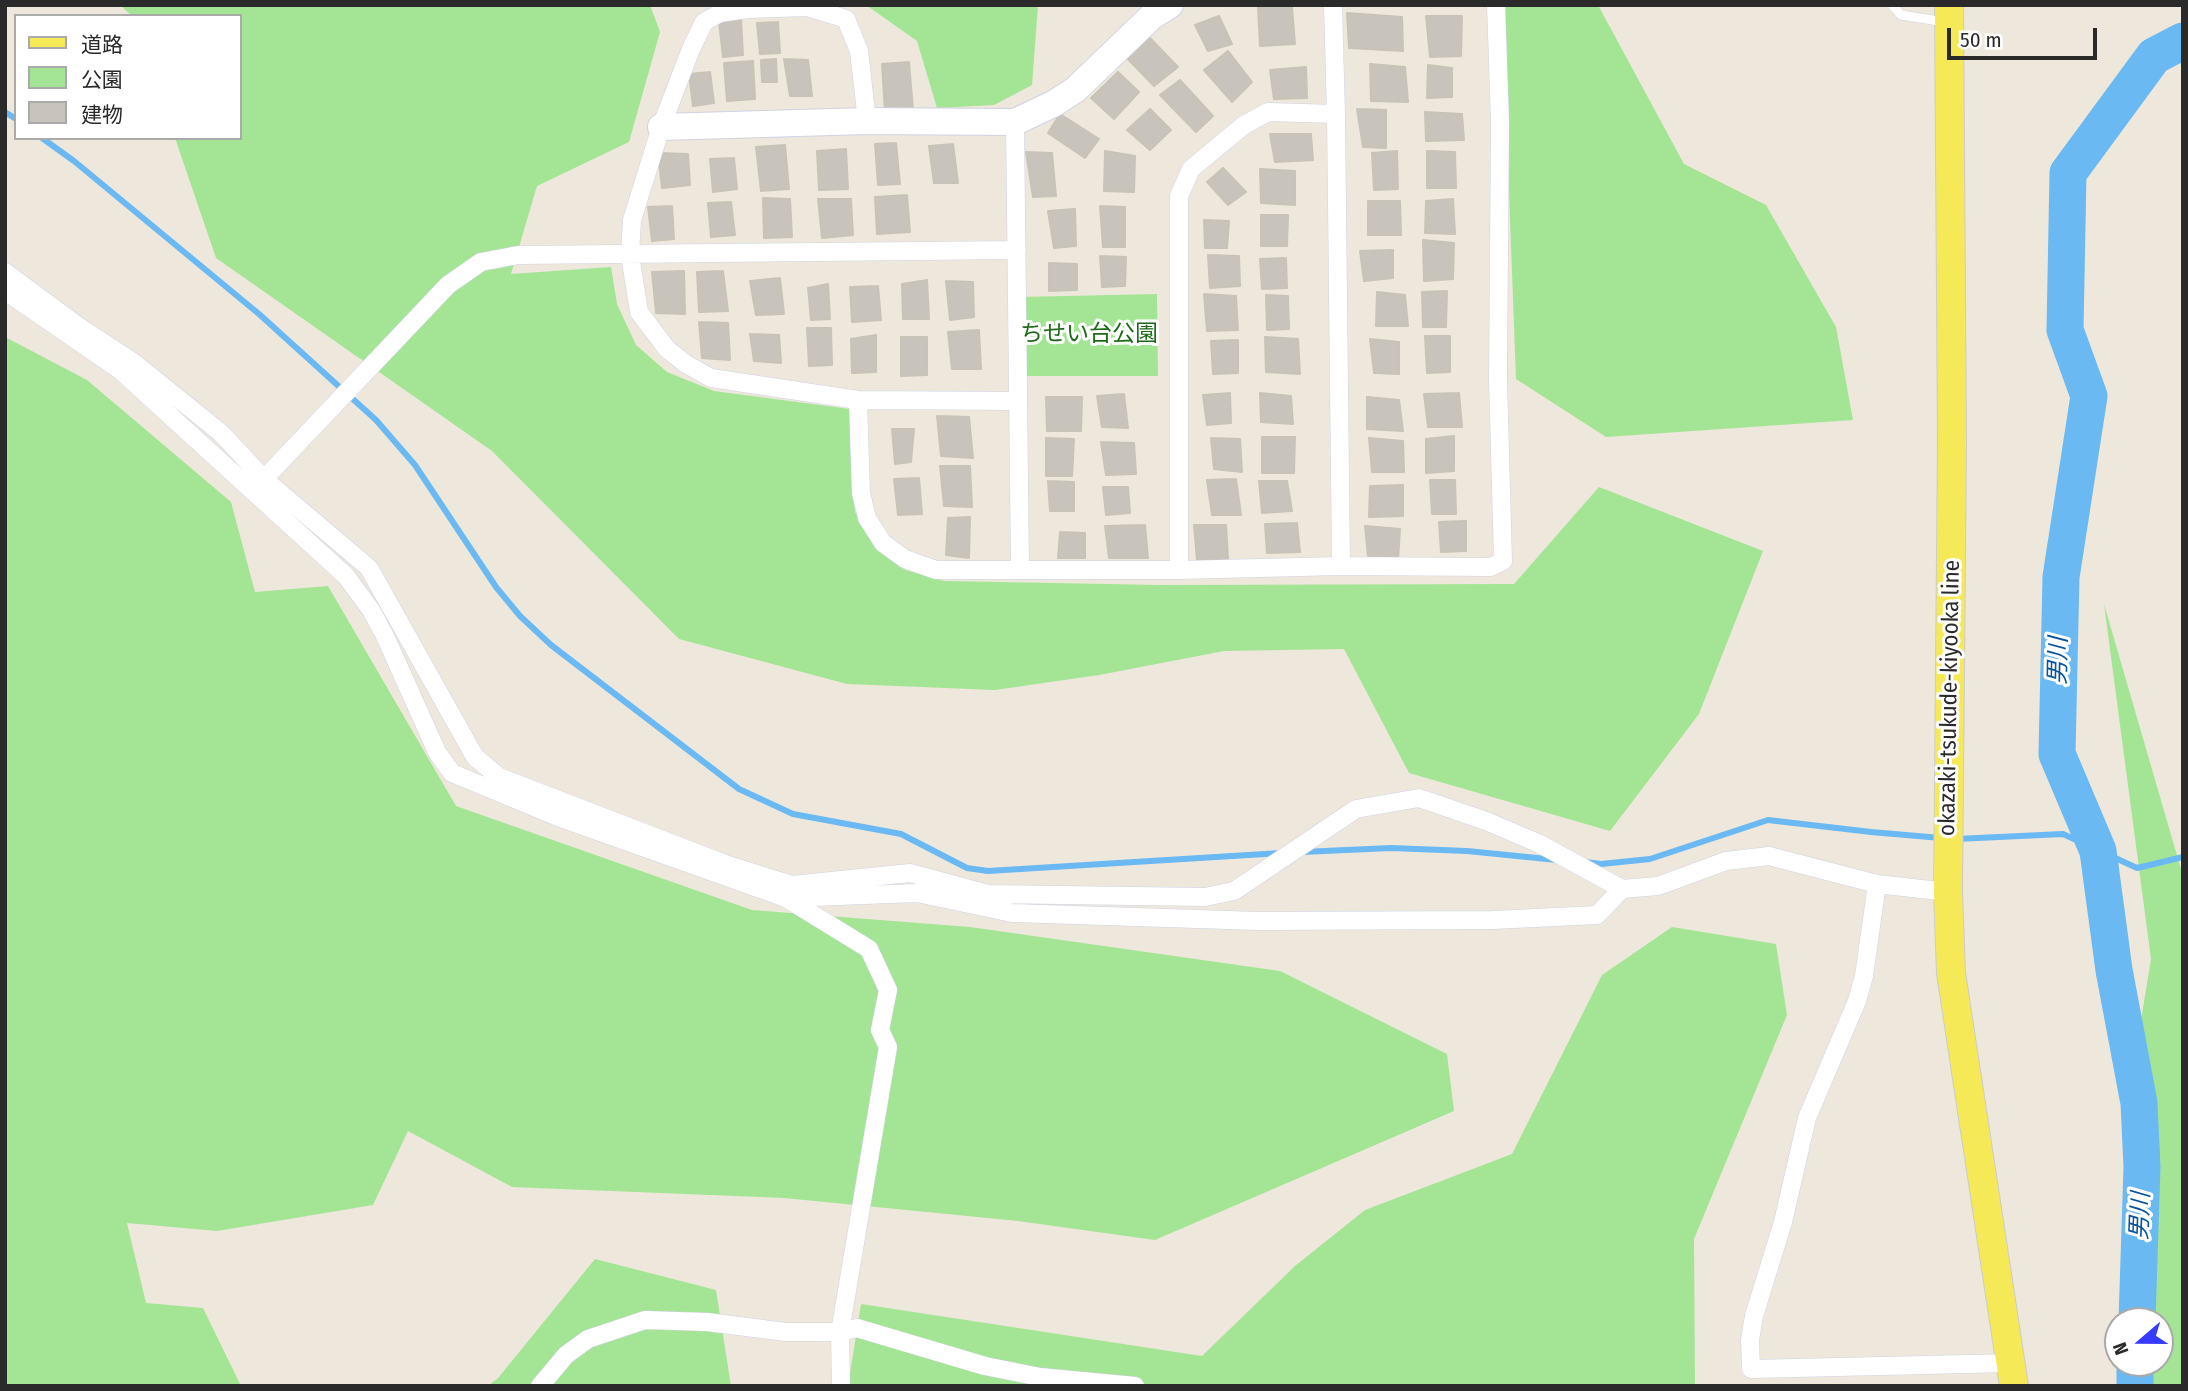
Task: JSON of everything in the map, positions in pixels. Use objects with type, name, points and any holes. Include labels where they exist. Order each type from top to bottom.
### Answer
[{"type":"main road","name":"okazaki-tsukude-kiyooka line","points":[[1949,14],[1952,441],[1948,892],[1951,973],[2013,1374]]},
{"type":"street","points":[[661,127],[867,121],[1015,122],[1075,90],[1151,17],[1170,5]]},
{"type":"street","points":[[1333,5],[1340,566]]},
{"type":"street","points":[[858,400],[861,493],[867,517],[883,543],[905,559],[936,570],[1491,567],[1503,561],[1498,380],[1500,122],[1496,5]]},
{"type":"street","points":[[867,121],[859,51],[846,19],[807,8],[747,9],[720,13],[704,22],[661,127],[632,220],[630,255],[639,312],[667,349],[711,378],[858,400],[1017,401]]},
{"type":"street","points":[[1179,569],[1180,196],[1191,169],[1244,125],[1268,113],[1336,114]]},
{"type":"street","points":[[1015,122],[1020,569]]},
{"type":"street","points":[[264,479],[447,285],[481,262],[518,255],[1017,250]]},
{"type":"street","points":[[5,272],[78,326],[134,362],[221,433],[264,479],[369,568],[475,757],[499,777],[725,864],[792,885],[910,873],[988,894],[1205,897],[1234,891],[1356,809],[1419,798],[1486,821],[1540,844],[1622,889],[1658,886],[1726,861],[1769,856],[1877,884],[1948,892]]},
{"type":"street","points":[[5,291],[120,370],[346,576],[380,627],[437,752],[452,773],[558,817],[786,898],[869,949],[888,990],[880,1030],[888,1047],[840,1332],[841,1386]]},
{"type":"street","points":[[1877,884],[1864,976],[1857,1001],[1807,1118],[1783,1222],[1754,1316],[1750,1340],[1751,1369],[2013,1374]]},
{"type":"street","points":[[786,898],[917,893],[1012,913],[1259,921],[1493,920],[1597,915],[1622,889]]},
{"type":"street","points":[[540,1386],[566,1355],[588,1339],[645,1320],[707,1322],[786,1332],[840,1332],[857,1328],[985,1366],[1040,1377],[1135,1386]]},
{"type":"lane","points":[[1892,5],[1901,15],[1949,14]]},
{"type":"green space","points":[[120,5],[650,5],[660,32],[629,142],[537,186],[511,274],[611,267],[617,304],[636,345],[667,372],[714,391],[850,409],[855,512],[877,547],[905,570],[944,581],[1160,585],[1514,584],[1599,487],[1763,551],[1699,714],[1610,831],[1409,773],[1344,649],[1224,651],[1099,675],[995,690],[847,684],[679,639],[492,451],[216,258],[176,140],[242,140],[242,14],[130,14]]},
{"type":"green space","points":[[866,5],[1038,5],[1032,85],[994,105],[937,108],[917,41]]},
{"type":"green space","points":[[1502,5],[1598,5],[1684,164],[1766,205],[1836,327],[1853,420],[1606,437],[1516,379]]},
{"type":"green space","name":"ちせい台公園","points":[[1157,294],[1158,376],[1019,376],[1019,297]]},
{"type":"green space","points":[[5,337],[87,380],[231,502],[255,592],[328,586],[456,806],[752,910],[970,927],[1280,971],[1447,1054],[1454,1111],[1155,1240],[1018,1221],[784,1198],[512,1187],[408,1131],[373,1205],[217,1231],[127,1223],[146,1303],[203,1308],[241,1386],[5,1386]]},
{"type":"green space","points":[[2104,604],[2183,876],[2183,1386],[2143,1386],[2143,1377],[2174,1377],[2174,1307],[2138,1307],[2127,1106],[2151,959]]},
{"type":"green space","points":[[1672,927],[1776,944],[1787,1015],[1694,1239],[1695,1386],[848,1386],[861,1304],[1202,1356],[1295,1266],[1365,1210],[1512,1154],[1602,975]]},
{"type":"green space","points":[[595,1259],[716,1290],[731,1386],[488,1386],[498,1378]]},
{"type":"building","points":[[1258,7],[1292,7],[1295,44],[1260,46]]},
{"type":"building","points":[[1347,13],[1402,17],[1403,51],[1349,48]]},
{"type":"building","points":[[1219,16],[1232,44],[1208,51],[1195,25]]},
{"type":"building","points":[[1426,16],[1462,16],[1461,56],[1430,57]]},
{"type":"building","points":[[741,19],[743,55],[723,57],[719,22]]},
{"type":"building","points":[[778,22],[780,53],[760,54],[757,23]]},
{"type":"building","points":[[1149,37],[1178,67],[1154,86],[1125,56]]},
{"type":"building","points":[[1228,51],[1252,82],[1232,102],[1204,70]]},
{"type":"building","points":[[776,59],[777,82],[762,82],[761,60]]},
{"type":"building","points":[[784,59],[808,60],[812,96],[790,96]]},
{"type":"building","points":[[753,61],[755,99],[727,101],[724,63]]},
{"type":"building","points":[[909,62],[913,110],[885,112],[882,64]]},
{"type":"building","points":[[1370,64],[1405,67],[1408,102],[1371,101]]},
{"type":"building","points":[[1428,65],[1452,68],[1452,97],[1427,98]]},
{"type":"building","points":[[1306,67],[1307,98],[1274,99],[1270,70]]},
{"type":"building","points":[[710,72],[714,103],[693,106],[689,74]]},
{"type":"building","points":[[1118,72],[1139,92],[1114,119],[1091,98]]},
{"type":"building","points":[[1180,80],[1213,116],[1196,132],[1160,95]]},
{"type":"building","points":[[1150,109],[1171,130],[1150,150],[1127,130]]},
{"type":"building","points":[[1357,109],[1386,110],[1386,148],[1363,147]]},
{"type":"building","points":[[1425,112],[1462,114],[1464,140],[1426,141]]},
{"type":"building","points":[[1060,114],[1099,139],[1085,158],[1048,133]]},
{"type":"building","points":[[1270,134],[1311,134],[1313,160],[1275,162]]},
{"type":"building","points":[[896,143],[900,184],[878,185],[875,144]]},
{"type":"building","points":[[953,144],[958,183],[934,183],[929,146]]},
{"type":"building","points":[[785,145],[789,189],[761,191],[756,147]]},
{"type":"building","points":[[846,149],[848,189],[819,190],[817,151]]},
{"type":"building","points":[[1105,151],[1135,156],[1134,192],[1104,191]]},
{"type":"building","points":[[1397,151],[1398,189],[1374,190],[1372,153]]},
{"type":"building","points":[[1427,151],[1455,152],[1456,188],[1427,188]]},
{"type":"building","points":[[1026,152],[1052,153],[1056,196],[1033,197]]},
{"type":"building","points":[[658,153],[688,154],[690,185],[662,188]]},
{"type":"building","points":[[734,158],[737,189],[713,192],[710,159]]},
{"type":"building","points":[[1223,168],[1246,192],[1228,205],[1207,182]]},
{"type":"building","points":[[1260,169],[1295,171],[1295,205],[1261,203]]},
{"type":"building","points":[[907,195],[910,232],[877,234],[875,197]]},
{"type":"building","points":[[763,198],[790,199],[792,237],[764,238]]},
{"type":"building","points":[[818,199],[851,199],[853,235],[822,238]]},
{"type":"building","points":[[1453,199],[1455,234],[1425,233],[1426,201]]},
{"type":"building","points":[[1368,201],[1400,201],[1401,235],[1368,235]]},
{"type":"building","points":[[731,202],[735,235],[711,237],[708,203]]},
{"type":"building","points":[[672,206],[674,239],[652,241],[648,207]]},
{"type":"building","points":[[1100,206],[1125,207],[1125,247],[1103,247]]},
{"type":"building","points":[[1075,209],[1076,246],[1054,248],[1048,211]]},
{"type":"building","points":[[1261,215],[1288,215],[1287,246],[1261,246]]},
{"type":"building","points":[[1204,220],[1229,221],[1227,248],[1205,248]]},
{"type":"building","points":[[1423,240],[1454,243],[1453,279],[1424,281]]},
{"type":"building","points":[[1393,250],[1393,278],[1364,281],[1360,251]]},
{"type":"building","points":[[1208,255],[1239,256],[1240,286],[1210,288]]},
{"type":"building","points":[[1100,256],[1126,257],[1125,286],[1102,287]]},
{"type":"building","points":[[1286,258],[1287,288],[1262,289],[1260,259]]},
{"type":"building","points":[[1049,263],[1077,264],[1077,290],[1049,291]]},
{"type":"building","points":[[684,271],[685,314],[656,313],[652,272]]},
{"type":"building","points":[[723,271],[728,311],[699,312],[697,272]]},
{"type":"building","points":[[780,278],[784,314],[756,315],[750,281]]},
{"type":"building","points":[[927,280],[929,319],[903,319],[902,284]]},
{"type":"building","points":[[946,281],[973,282],[974,317],[950,320]]},
{"type":"building","points":[[828,284],[830,319],[811,320],[808,288]]},
{"type":"building","points":[[878,286],[881,320],[852,322],[850,287]]},
{"type":"building","points":[[1447,291],[1446,327],[1423,327],[1422,292]]},
{"type":"building","points":[[1377,292],[1405,295],[1408,326],[1376,326]]},
{"type":"building","points":[[1204,294],[1236,296],[1238,330],[1207,331]]},
{"type":"building","points":[[1266,295],[1288,296],[1289,329],[1267,330]]},
{"type":"building","points":[[699,322],[728,323],[730,360],[702,358]]},
{"type":"building","points":[[807,328],[831,328],[832,365],[809,366]]},
{"type":"building","points":[[979,330],[981,369],[952,369],[948,332]]},
{"type":"building","points":[[750,334],[779,335],[781,363],[754,361]]},
{"type":"building","points":[[876,335],[876,372],[852,373],[851,339]]},
{"type":"building","points":[[1425,336],[1450,336],[1450,372],[1427,373]]},
{"type":"building","points":[[901,337],[927,337],[927,375],[901,376]]},
{"type":"building","points":[[1265,337],[1298,339],[1300,374],[1266,372]]},
{"type":"building","points":[[1370,339],[1399,342],[1399,374],[1374,373]]},
{"type":"building","points":[[1238,340],[1238,373],[1213,374],[1211,341]]},
{"type":"building","points":[[1230,393],[1231,423],[1207,425],[1203,395]]},
{"type":"building","points":[[1260,393],[1291,396],[1293,424],[1261,422]]},
{"type":"building","points":[[1459,393],[1462,427],[1428,427],[1424,394]]},
{"type":"building","points":[[1124,394],[1128,428],[1102,427],[1097,396]]},
{"type":"building","points":[[1046,397],[1082,397],[1081,431],[1047,431]]},
{"type":"building","points":[[1367,397],[1399,400],[1403,431],[1367,429]]},
{"type":"building","points":[[937,416],[969,417],[973,458],[941,456]]},
{"type":"building","points":[[892,429],[914,429],[911,462],[895,464]]},
{"type":"building","points":[[1454,436],[1454,471],[1426,473],[1426,439]]},
{"type":"building","points":[[1262,437],[1295,437],[1294,473],[1262,473]]},
{"type":"building","points":[[1046,438],[1074,439],[1072,476],[1046,476]]},
{"type":"building","points":[[1211,438],[1240,439],[1242,472],[1214,469]]},
{"type":"building","points":[[1369,438],[1403,441],[1404,472],[1372,472]]},
{"type":"building","points":[[1101,442],[1134,443],[1136,474],[1106,475]]},
{"type":"building","points":[[940,466],[970,466],[972,507],[944,506]]},
{"type":"building","points":[[919,478],[922,514],[898,515],[894,479]]},
{"type":"building","points":[[1236,479],[1241,515],[1212,515],[1207,480]]},
{"type":"building","points":[[1430,480],[1455,480],[1456,514],[1432,514]]},
{"type":"building","points":[[1048,481],[1074,482],[1074,511],[1050,511]]},
{"type":"building","points":[[1259,481],[1287,481],[1292,511],[1262,513]]},
{"type":"building","points":[[1403,485],[1403,516],[1369,517],[1370,486]]},
{"type":"building","points":[[1103,487],[1128,487],[1130,513],[1106,515]]},
{"type":"building","points":[[970,517],[969,558],[946,555],[948,518]]},
{"type":"building","points":[[1466,521],[1466,551],[1441,552],[1439,522]]},
{"type":"building","points":[[1297,523],[1300,552],[1267,553],[1265,524]]},
{"type":"building","points":[[1145,525],[1148,558],[1109,558],[1105,526]]},
{"type":"building","points":[[1194,525],[1226,525],[1228,559],[1197,560]]},
{"type":"building","points":[[1365,526],[1400,529],[1398,560],[1368,556]]},
{"type":"building","points":[[1060,532],[1085,533],[1085,558],[1058,558]]},
{"type":"waterway","name":"男川","points":[[2137,1307],[2142,1167],[2139,1103],[2114,970],[2098,851],[2057,754],[2061,577],[2089,396],[2065,330],[2068,173],[2154,56],[2183,41]]},
{"type":"waterway","points":[[5,112],[14,118]]},
{"type":"waterway","points":[[45,140],[74,161],[259,314],[376,420],[415,465],[496,587],[520,616],[551,645],[739,789],[793,814],[901,834],[967,868],[988,871],[1281,853]]},
{"type":"waterway","points":[[1585,862],[1601,864],[1650,859],[1768,820],[1941,838]]},
{"type":"waterway","points":[[1956,839],[2063,834],[2137,868],[2183,857]]},
{"type":"waterway","points":[[1302,852],[1391,848],[1467,851],[1557,860]]},
{"type":"waterway","name":"男川","points":[[2135,1377],[2135,1386]]}]
